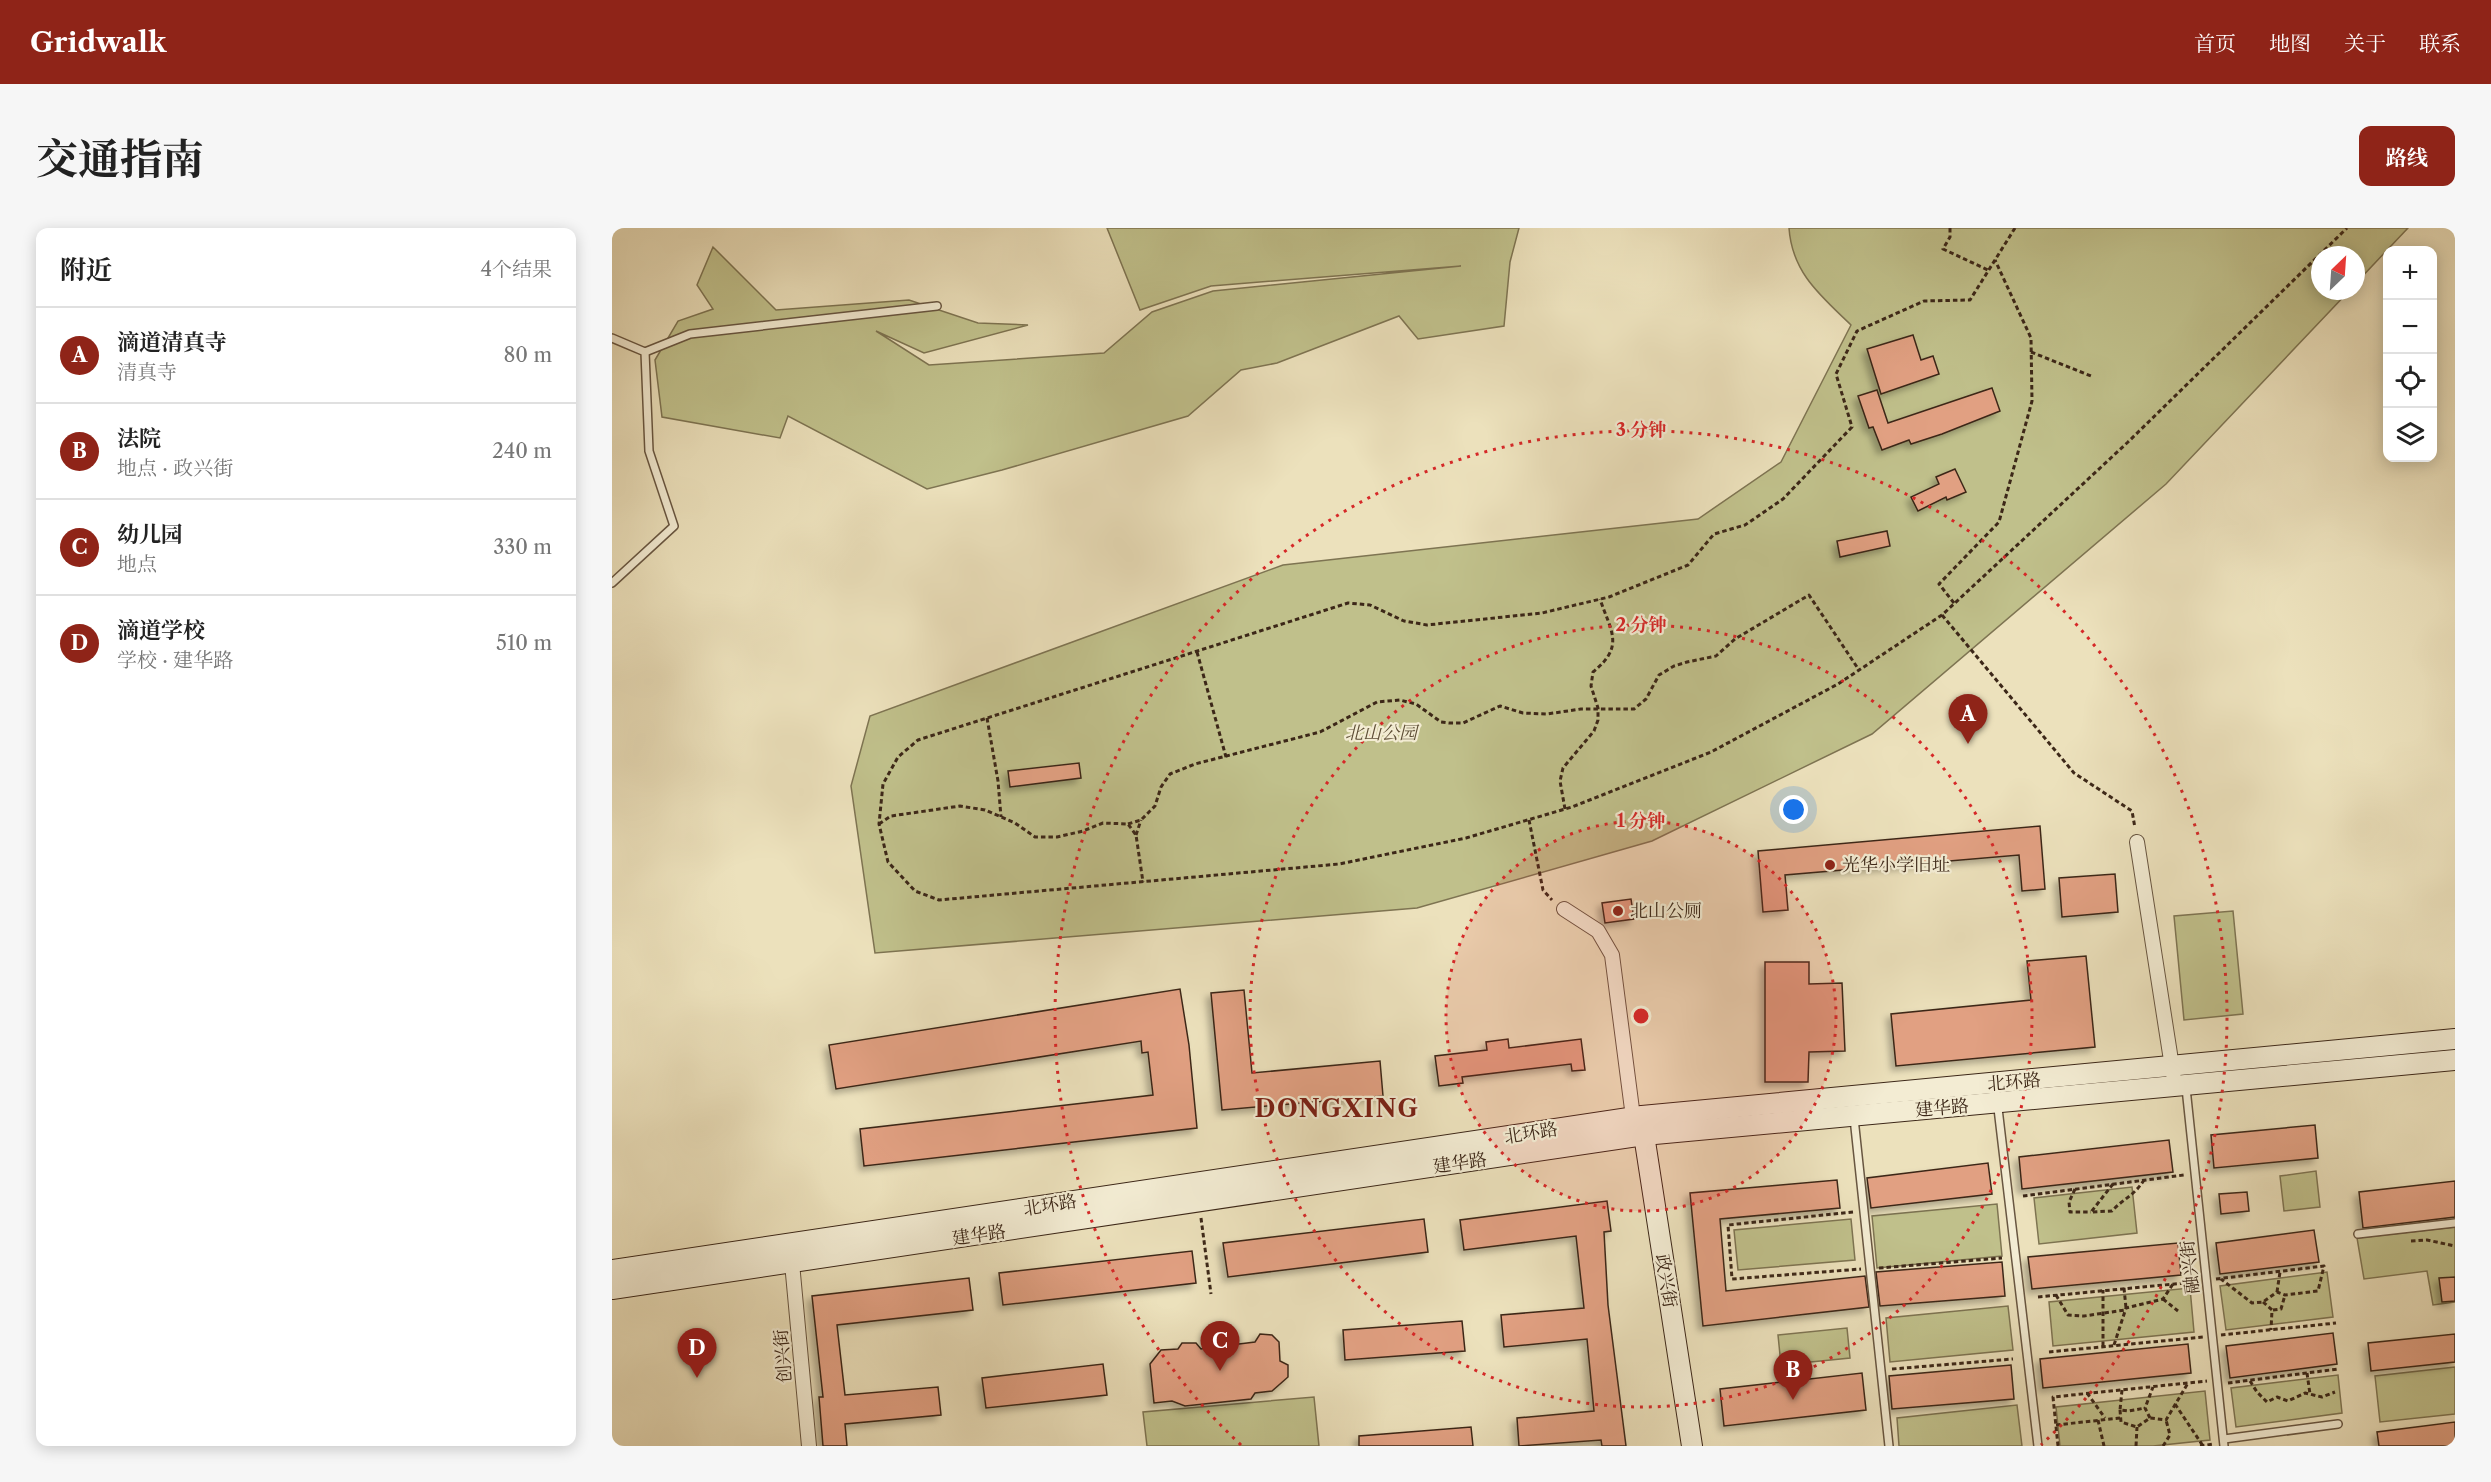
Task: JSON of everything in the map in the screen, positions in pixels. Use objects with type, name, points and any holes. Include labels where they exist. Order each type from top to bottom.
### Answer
[{"type":"street","points":[[2137,842],[2177,1079],[2455,1060]]},
{"type":"street","points":[[1564,909],[1598,931],[1612,955],[1640,1123]]},
{"type":"street","name":"北环路","points":[[612,1270],[1640,1123],[2177,1079],[2455,1039]]},
{"type":"street","name":"建华路","points":[[612,1289],[1198,1202],[1640,1123],[1853,1116],[1996,1093]]},
{"type":"street","name":"政兴街","points":[[1640,1123],[1692,1446]]},
{"type":"street","name":"创兴街","points":[[792,1263],[809,1446]]},
{"type":"lane","points":[[612,338],[645,352],[690,334],[937,306]]},
{"type":"lane","points":[[612,583],[674,526],[648,451],[645,352]]},
{"type":"lane","name":"融兴街","points":[[2177,1079],[2195,1173],[2224,1443]]},
{"type":"lane","points":[[1996,1093],[2038,1446]]},
{"type":"lane","points":[[1853,1116],[1889,1446]]},
{"type":"lane","points":[[2358,1234],[2455,1223]]},
{"type":"lane","points":[[2224,1443],[2338,1424]]},
{"type":"path","points":[[1950,228],[1950,237],[1943,249],[1988,270]]},
{"type":"path","points":[[2015,228],[1970,300],[1924,301],[1857,331],[1836,374],[1852,427],[1783,499],[1745,525],[1714,534],[1688,565],[1600,599],[1542,613],[1426,625],[1404,621],[1370,605],[1348,603],[918,740],[898,757],[883,784],[879,824],[888,862],[915,891],[939,900],[1339,864],[1466,838],[1529,820],[1565,809],[1711,752],[1838,684],[1942,615],[2128,442],[2347,228]]},
{"type":"path","points":[[1954,604],[1939,584],[1999,522],[2032,401],[2031,338],[1995,260]]},
{"type":"path","points":[[2031,352],[2091,376]]},
{"type":"path","points":[[1143,882],[1136,835],[1141,820],[1155,806],[1161,787],[1170,774],[1195,764],[1320,732],[1377,702],[1400,700],[1416,704],[1441,722],[1449,723],[1463,723],[1500,706],[1523,713],[1547,714],[1598,708],[1634,709],[1646,699],[1659,675],[1687,662],[1716,656],[1735,639],[1809,595],[1859,670]]},
{"type":"path","points":[[1565,809],[1560,781],[1563,768],[1594,731],[1598,720],[1598,708],[1591,686],[1593,672],[1613,652],[1613,641],[1600,599]]},
{"type":"path","points":[[1942,615],[2074,773],[2132,811],[2137,842]]},
{"type":"path","points":[[1197,651],[1226,757]]},
{"type":"path","points":[[987,718],[998,781],[1001,817]]},
{"type":"path","points":[[879,824],[891,816],[960,806],[985,810],[1035,837],[1057,837],[1083,831],[1103,823],[1128,824],[1141,820]]},
{"type":"path","points":[[1529,820],[1543,890],[1564,909]]},
{"type":"path","points":[[1128,824],[1136,835]]},
{"type":"path","points":[[2023,1196],[2195,1173]]},
{"type":"path","points":[[2075,1189],[2069,1202],[2070,1212],[2112,1211],[2120,1202],[2136,1193],[2144,1180]]},
{"type":"path","points":[[2091,1212],[2113,1184]]},
{"type":"path","points":[[1198,1202],[1211,1294]]},
{"type":"path","points":[[1863,1211],[1728,1225],[1732,1279],[2002,1258]]},
{"type":"path","points":[[2386,1231],[2398,1241],[2427,1240],[2455,1246]]},
{"type":"path","points":[[2038,1297],[2221,1279],[2324,1266],[2318,1292],[2285,1295],[2277,1292]]},
{"type":"path","points":[[2221,1279],[2252,1303],[2263,1302],[2277,1292],[2280,1272]]},
{"type":"path","points":[[2056,1295],[2068,1315],[2084,1316],[2126,1309],[2163,1299],[2173,1284]]},
{"type":"path","points":[[2114,1345],[2126,1309],[2124,1288]]},
{"type":"path","points":[[2103,1290],[2103,1346]]},
{"type":"path","points":[[2263,1302],[2272,1310],[2281,1309],[2285,1295]]},
{"type":"path","points":[[2163,1299],[2178,1311]]},
{"type":"path","points":[[2271,1330],[2272,1310]]},
{"type":"path","points":[[2049,1352],[2336,1323]]},
{"type":"path","points":[[1881,1370],[2013,1359]]},
{"type":"path","points":[[2058,1446],[2053,1397],[2338,1370]]},
{"type":"path","points":[[2307,1373],[2310,1394]]},
{"type":"path","points":[[2250,1380],[2267,1402],[2277,1397],[2288,1401],[2305,1393],[2322,1397],[2335,1392]]},
{"type":"path","points":[[2163,1446],[2170,1435],[2166,1420],[2188,1383]]},
{"type":"path","points":[[2150,1418],[2145,1408],[2153,1387]]},
{"type":"path","points":[[2122,1390],[2121,1422],[2137,1427]]},
{"type":"path","points":[[2087,1393],[2105,1418]]},
{"type":"path","points":[[2175,1404],[2203,1446]]},
{"type":"path","points":[[2120,1410],[2145,1408]]},
{"type":"path","points":[[2056,1425],[2120,1418]]},
{"type":"path","points":[[2137,1427],[2150,1418],[2166,1420]]},
{"type":"path","points":[[2098,1420],[2104,1446]]},
{"type":"path","points":[[2136,1446],[2137,1427]]},
{"type":"green space","points":[[1107,228],[1519,228],[1510,262],[1504,326],[1418,339],[1399,316],[1277,363],[1241,370],[1188,416],[1002,470],[927,489],[788,416],[780,438],[662,417],[655,360],[678,321],[713,309],[697,285],[713,247],[776,310],[909,300],[978,323],[1028,325],[924,353],[876,331],[929,365],[1104,353],[1152,312],[1213,291],[1461,266],[1211,286],[1140,310]]},
{"type":"green space","name":"北山公园","points":[[1789,228],[2408,228],[2391,246],[2383,246],[2383,254],[2365,273],[2365,246],[2311,246],[2311,300],[2340,300],[2166,484],[1872,734],[1652,841],[1417,908],[875,953],[851,786],[870,716],[1283,565],[1698,519],[1781,462],[1851,325],[1810,282],[1802,271],[1791,244]]},
{"type":"green space","points":[[2233,911],[2243,1014],[2184,1020],[2174,916]]},
{"type":"green space","points":[[2316,1171],[2320,1207],[2284,1211],[2280,1176]]},
{"type":"green space","points":[[2132,1187],[2137,1233],[2039,1244],[2034,1198]]},
{"type":"green space","points":[[1997,1204],[2002,1256],[1877,1268],[1872,1216]]},
{"type":"green space","points":[[1851,1219],[1855,1260],[1738,1270],[1734,1230]]},
{"type":"green space","points":[[2455,1227],[2455,1302],[2433,1305],[2427,1271],[2364,1279],[2357,1238]]},
{"type":"green space","points":[[2327,1272],[2333,1317],[2226,1330],[2220,1286]]},
{"type":"green space","points":[[2190,1288],[2194,1332],[2053,1346],[2049,1302]]},
{"type":"green space","points":[[2008,1306],[2013,1350],[1890,1362],[1886,1318]]},
{"type":"green space","points":[[1847,1328],[1850,1358],[1781,1365],[1778,1335]]},
{"type":"green space","points":[[2455,1367],[2455,1414],[2380,1422],[2375,1376]]},
{"type":"green space","points":[[2338,1375],[2342,1413],[2236,1427],[2231,1388]]},
{"type":"green space","points":[[2205,1391],[2210,1440],[2153,1446],[2060,1446],[2056,1407]]},
{"type":"green space","points":[[1314,1397],[1319,1446],[1147,1446],[1143,1412]]},
{"type":"green space","points":[[2017,1405],[2022,1446],[1899,1446],[1897,1418]]},
{"type":"building","points":[[1913,335],[1921,360],[1933,356],[1939,374],[1881,394],[1867,349]]},
{"type":"building","points":[[1992,388],[2000,411],[1942,434],[1911,444],[1909,440],[1882,450],[1873,427],[1869,428],[1858,396],[1877,390],[1888,423]]},
{"type":"building","points":[[1955,469],[1966,492],[1947,500],[1946,497],[1918,511],[1911,497],[1939,484],[1936,477]]},
{"type":"building","points":[[1887,531],[1890,546],[1840,557],[1837,541]]},
{"type":"building","points":[[1079,763],[1081,778],[1010,787],[1008,771]]},
{"type":"building","name":"光华小学旧址","points":[[2040,826],[2045,889],[2022,891],[2019,855],[1785,875],[1788,910],[1763,912],[1758,851]]},
{"type":"building","points":[[2115,874],[2118,912],[2062,917],[2059,878]]},
{"type":"building","name":"北山公厕","points":[[1631,899],[1634,919],[1605,923],[1602,903]]},
{"type":"building","points":[[2086,956],[2095,1047],[1896,1066],[1891,1014],[2031,1000],[2027,961]]},
{"type":"building","points":[[1765,962],[1809,962],[1809,984],[1842,983],[1845,1051],[1809,1052],[1808,1082],[1765,1082]]},
{"type":"building","points":[[1180,989],[1189,1045],[1197,1128],[864,1166],[860,1129],[1153,1095],[1148,1052],[1142,1053],[1141,1041],[836,1089],[829,1045]]},
{"type":"building","points":[[1244,990],[1252,1073],[1380,1061],[1383,1096],[1222,1110],[1211,993]]},
{"type":"building","points":[[1508,1039],[1509,1048],[1581,1039],[1585,1070],[1572,1071],[1571,1064],[1462,1077],[1463,1083],[1439,1086],[1435,1056],[1487,1050],[1486,1042]]},
{"type":"building","points":[[2315,1125],[2318,1158],[2214,1168],[2211,1135]]},
{"type":"building","points":[[2169,1140],[2173,1172],[2022,1189],[2019,1157]]},
{"type":"building","points":[[1988,1163],[1992,1194],[1871,1208],[1867,1178]]},
{"type":"building","points":[[1837,1180],[1840,1208],[1720,1219],[1726,1291],[1865,1276],[1869,1307],[1703,1326],[1690,1193]]},
{"type":"building","points":[[2455,1181],[2455,1217],[2363,1228],[2359,1192]]},
{"type":"building","points":[[2247,1192],[2249,1211],[2221,1214],[2219,1194]]},
{"type":"building","points":[[1607,1201],[1611,1231],[1604,1232],[1608,1305],[1626,1446],[1602,1446],[1601,1440],[1519,1446],[1517,1418],[1594,1411],[1587,1339],[1504,1347],[1501,1315],[1584,1308],[1576,1236],[1464,1250],[1460,1220]]},
{"type":"building","points":[[1424,1219],[1428,1252],[1228,1277],[1223,1243]]},
{"type":"building","points":[[2314,1230],[2319,1262],[2220,1274],[2216,1243]]},
{"type":"building","points":[[2178,1243],[2181,1275],[2032,1289],[2028,1257]]},
{"type":"building","points":[[1192,1251],[1196,1283],[1003,1305],[999,1273]]},
{"type":"building","points":[[2002,1262],[2005,1296],[1880,1306],[1876,1272]]},
{"type":"building","points":[[2455,1277],[2455,1301],[2442,1302],[2439,1278]]},
{"type":"building","points":[[969,1278],[973,1310],[837,1325],[845,1395],[938,1387],[941,1415],[845,1424],[847,1446],[823,1446],[819,1397],[823,1397],[812,1296]]},
{"type":"building","points":[[1462,1321],[1465,1351],[1345,1360],[1343,1330]]},
{"type":"building","points":[[2333,1333],[2337,1364],[2230,1378],[2226,1346]]},
{"type":"building","points":[[1260,1334],[1272,1335],[1279,1342],[1280,1361],[1288,1365],[1288,1377],[1272,1391],[1255,1393],[1251,1399],[1185,1406],[1172,1401],[1154,1403],[1150,1364],[1161,1350],[1178,1349],[1182,1343],[1196,1343],[1201,1349],[1216,1346],[1221,1339],[1232,1338],[1239,1344],[1255,1342]]},
{"type":"building","points":[[2455,1334],[2455,1362],[2371,1371],[2368,1343]]},
{"type":"building","points":[[2188,1344],[2191,1373],[2043,1388],[2040,1359]]},
{"type":"building","points":[[1103,1364],[1107,1395],[986,1408],[982,1378]]},
{"type":"building","points":[[2011,1365],[2014,1399],[1892,1409],[1889,1376]]},
{"type":"building","points":[[1862,1373],[1866,1410],[1724,1426],[1720,1389]]},
{"type":"building","points":[[2455,1422],[2455,1446],[2379,1446],[2377,1432]]},
{"type":"building","points":[[1471,1427],[1473,1446],[1359,1446],[1359,1436]]},
{"type":"place","name":"滴道清真寺","points":[[1968,744]]},
{"type":"place","name":"光华小学旧址","points":[[1830,865]]},
{"type":"place","name":"北山公厕","points":[[1618,911]]},
{"type":"place","name":"幼儿园","points":[[1220,1371]]},
{"type":"place","name":"滴道学校","points":[[697,1378]]},
{"type":"place","name":"法院","points":[[1793,1400]]},
{"type":"district","name":"DONGXING","points":[[1337,1109]]}]
